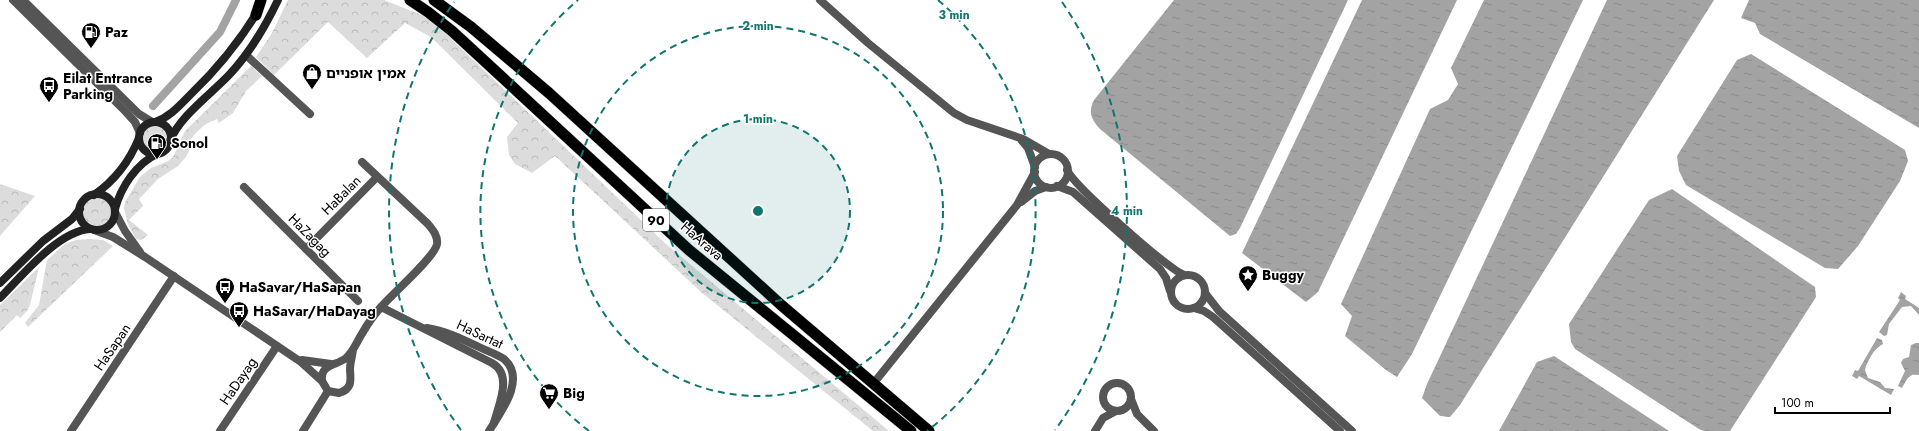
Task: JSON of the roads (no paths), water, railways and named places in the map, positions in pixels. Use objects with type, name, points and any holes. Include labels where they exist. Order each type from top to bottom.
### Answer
[{"type":"highway","points":[[256,15],[261,0]]},
{"type":"highway","name":"HaArava","points":[[410,0],[452,31],[699,259],[911,431]]},
{"type":"highway","name":"HaArava","points":[[434,0],[480,34],[561,104],[749,277],[929,431]]},
{"type":"highway","points":[[439,0],[451,12]]},
{"type":"main road","points":[[0,282],[43,241],[72,218],[85,199],[94,195],[121,168],[132,153],[144,126],[171,113],[213,72],[233,49],[256,15],[264,0]]},
{"type":"main road","points":[[0,298],[58,243],[76,231],[107,227],[114,219],[122,190],[133,174],[146,161],[166,149],[182,122],[230,74],[246,55],[262,31],[278,0]]},
{"type":"main road","points":[[153,122],[161,123],[168,129],[170,141]]},
{"type":"main road","points":[[139,135],[140,144],[145,151],[158,154]]},
{"type":"main road","points":[[94,195],[101,195],[108,198],[112,202],[115,211]]},
{"type":"main road","points":[[80,208],[81,219],[85,225],[92,229]]},
{"type":"street","points":[[13,0],[126,112],[135,122],[139,135]]},
{"type":"street","points":[[23,0],[139,114],[153,122]]},
{"type":"street","points":[[820,0],[868,43],[954,114],[1017,137],[1062,159],[1066,163],[1070,176],[1079,186],[1162,261],[1184,275],[1195,276],[1200,280],[1203,284],[1205,293],[1219,311],[1352,431]]},
{"type":"street","points":[[246,55],[310,114]]},
{"type":"street","points":[[1017,137],[1028,148],[1037,180],[1046,187]]},
{"type":"street","points":[[1017,205],[1035,170],[1038,160],[1050,154]]},
{"type":"street","points":[[322,381],[323,372],[345,358],[353,350],[366,327],[381,307],[430,257],[437,245],[436,237],[432,229],[362,162]]},
{"type":"street","points":[[1057,186],[1065,179],[1067,170]]},
{"type":"street","name":"HaBalan","points":[[306,249],[377,177]]},
{"type":"street","points":[[873,384],[1017,205],[1029,195],[1046,187],[1057,186],[1073,192],[1160,269],[1166,278],[1171,297],[1177,306],[1183,309],[1194,308],[1204,311],[1213,317],[1340,431]]},
{"type":"street","name":"HaZagag","points":[[244,187],[358,301]]},
{"type":"street","points":[[115,211],[129,237],[145,257]]},
{"type":"street","points":[[92,229],[113,237],[145,257],[294,357],[309,368],[322,381],[328,391],[336,394],[347,389],[351,382],[353,350]]},
{"type":"street","points":[[1170,291],[1174,281],[1184,275]]},
{"type":"street","name":"HaSapan","points":[[71,431],[174,276]]},
{"type":"street","points":[[1194,308],[1203,301],[1205,293]]},
{"type":"street","name":"HaSartat","points":[[381,307],[417,327],[452,334],[500,357],[508,364],[512,374],[512,386],[502,412],[489,431]]},
{"type":"street","name":"HaDayag","points":[[220,431],[277,346]]},
{"type":"street","points":[[294,357],[311,363],[345,366],[351,373]]},
{"type":"street","points":[[1095,431],[1099,423],[1104,404],[1104,390],[1107,386],[1115,382],[1125,384],[1128,387],[1134,409],[1144,423]]},
{"type":"street","points":[[303,431],[328,391]]},
{"type":"street","points":[[1099,423],[1108,415],[1129,405],[1131,399]]},
{"type":"street","points":[[1104,404],[1112,410],[1119,411],[1144,423],[1154,431]]},
{"type":"water","points":[[1174,0],[1348,0],[1240,228],[1236,234],[1230,236],[1100,129],[1094,122],[1091,115],[1091,108],[1094,100]]},
{"type":"water","points":[[1362,0],[1457,0],[1318,292],[1306,302],[1242,253]]},
{"type":"water","points":[[1484,0],[1583,0],[1412,354],[1397,377],[1386,370],[1345,336],[1352,316],[1341,304],[1430,109],[1448,100],[1458,84],[1451,68]]},
{"type":"water","points":[[1607,0],[1714,0],[1460,405],[1450,417],[1440,416],[1422,398],[1427,384]]},
{"type":"water","points":[[1749,0],[1919,0],[1919,128],[1760,34],[1755,23],[1741,18]]},
{"type":"water","points":[[1751,54],[1905,150],[1908,161],[1900,181],[1858,246],[1838,269],[1825,268],[1686,185],[1679,171],[1677,156],[1737,60]]},
{"type":"water","points":[[1672,189],[1815,287],[1816,297],[1730,431],[1704,431],[1699,429],[1575,349],[1571,342],[1569,324],[1649,200]]},
{"type":"water","points":[[1901,292],[1906,296],[1905,299],[1919,308],[1919,315],[1911,306],[1902,307],[1889,324],[1887,335],[1884,336],[1879,332],[1900,300],[1898,298]]},
{"type":"water","points":[[1877,338],[1882,340],[1883,344],[1877,348],[1865,370],[1868,378],[1880,382],[1885,388],[1894,389],[1891,395],[1859,376],[1857,379],[1852,376],[1855,370],[1858,371]]},
{"type":"water","points":[[1919,343],[1919,375],[1916,374],[1910,376],[1902,388],[1898,386],[1905,371],[1901,363],[1903,359],[1909,357],[1911,345]]},
{"type":"water","points":[[1554,356],[1669,431],[1499,431],[1537,362]]},
{"type":"waterway","points":[[153,106],[220,32],[236,0]]},
{"type":"place","name":"Paz","points":[[91,49]]},
{"type":"place","name":"אמין אופניים","points":[[312,90]]},
{"type":"place","name":"Eilat Entrance Parking","points":[[49,103]]},
{"type":"place","name":"Sonol","points":[[157,160]]},
{"type":"place","name":"Buggy","points":[[1248,292]]},
{"type":"place","name":"HaSavar/HaSapan","points":[[225,304]]},
{"type":"place","name":"HaSavar/HaDayag","points":[[239,328]]},
{"type":"place","name":"Big","points":[[549,410]]}]
